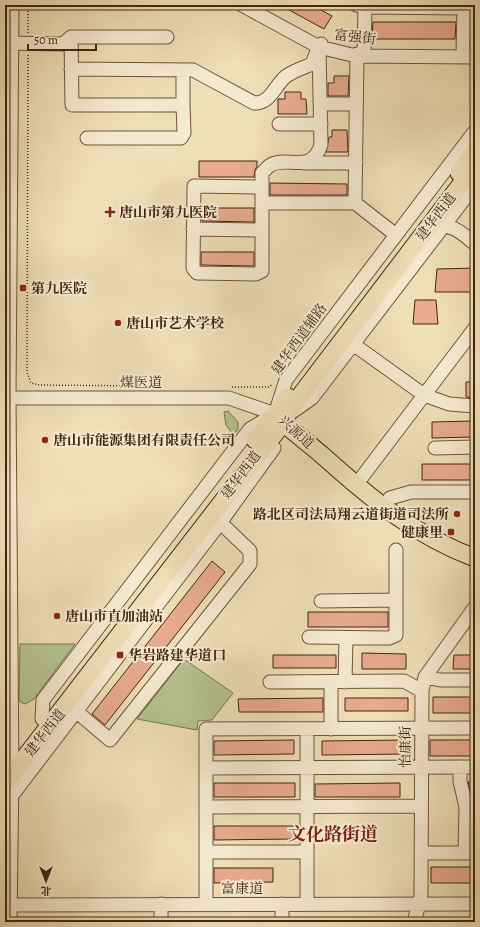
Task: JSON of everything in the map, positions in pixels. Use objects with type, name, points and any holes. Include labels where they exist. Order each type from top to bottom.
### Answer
[{"type":"main road","name":"建华西道","points":[[8,776],[72,707],[215,520],[281,418],[475,151]]},
{"type":"main road","name":"建华西道","points":[[8,776],[26,741],[42,718],[281,418],[437,226],[475,166]]},
{"type":"main road","name":"兴源道","points":[[281,418],[304,425],[362,477],[418,520],[435,531],[475,549]]},
{"type":"main road","name":"兴源道","points":[[281,418],[396,517],[419,532],[450,548],[475,558]]},
{"type":"street","points":[[10,922],[7,866],[7,398],[9,43],[12,5]]},
{"type":"street","name":"富强街","points":[[242,5],[320,46],[359,55],[471,56]]},
{"type":"street","name":"富强街","points":[[249,5],[320,46]]},
{"type":"street","points":[[355,203],[356,104],[362,6],[464,6],[471,56]]},
{"type":"street","points":[[9,43],[63,44],[71,38],[167,37]]},
{"type":"street","points":[[71,38],[72,105],[183,105]]},
{"type":"street","points":[[71,69],[193,70],[254,103],[260,104],[265,102],[284,77],[312,64],[320,46]]},
{"type":"street","points":[[300,163],[312,159],[318,153],[321,145],[320,46]]},
{"type":"street","points":[[87,138],[181,138],[184,133],[183,70]]},
{"type":"street","points":[[321,104],[356,104]]},
{"type":"street","points":[[279,124],[321,124]]},
{"type":"street","name":"建华西道辅路","points":[[281,418],[286,380],[475,131]]},
{"type":"street","points":[[262,187],[194,186],[193,268],[197,273],[256,274],[262,271],[262,187],[262,173],[269,165],[276,163],[356,163]]},
{"type":"street","points":[[281,418],[312,398],[353,344],[437,226],[475,185]]},
{"type":"street","points":[[262,203],[355,203],[396,235]]},
{"type":"street","points":[[437,226],[453,227],[475,244]]},
{"type":"street","points":[[193,229],[262,230]]},
{"type":"street","points":[[362,477],[475,328]]},
{"type":"street","points":[[353,344],[424,395],[450,404],[475,406]]},
{"type":"street","name":"煤医道","points":[[7,398],[229,398],[255,406],[281,418]]},
{"type":"street","points":[[435,448],[475,448]]},
{"type":"street","points":[[390,498],[411,492],[475,492]]},
{"type":"street","points":[[8,776],[72,707],[110,740],[250,564],[250,551],[215,520]]},
{"type":"street","points":[[309,637],[389,638],[396,635],[396,550]]},
{"type":"street","points":[[321,600],[396,600]]},
{"type":"street","name":"怡康街","points":[[415,922],[415,912],[421,904],[422,691],[425,678],[475,607]]},
{"type":"street","points":[[345,682],[346,638]]},
{"type":"street","points":[[425,678],[440,680],[475,680]]},
{"type":"street","points":[[270,682],[404,681],[422,691]]},
{"type":"street","points":[[330,729],[331,682]]},
{"type":"street","points":[[206,904],[206,729],[475,728]]},
{"type":"street","points":[[307,729],[307,904]]},
{"type":"street","points":[[206,768],[475,766]]},
{"type":"street","points":[[421,853],[470,853],[470,807],[460,782],[460,767]]},
{"type":"street","points":[[206,807],[421,806]]},
{"type":"street","points":[[206,852],[307,852]]},
{"type":"street","name":"富康道","points":[[8,897],[160,904],[475,904]]},
{"type":"street","points":[[160,904],[161,922]]},
{"type":"street","points":[[282,904],[282,922]]},
{"type":"path","points":[[28,5],[27,372],[31,383],[39,385],[150,386]]},
{"type":"path","points":[[229,387],[269,387],[274,384]]},
{"type":"green space","points":[[228,411],[238,422],[238,430],[233,434],[226,425],[224,412]]},
{"type":"green space","points":[[20,644],[75,644],[34,699],[25,704],[20,702],[19,698]]},
{"type":"green space","points":[[184,659],[233,693],[212,720],[198,721],[197,730],[137,719]]},
{"type":"building","points":[[280,5],[312,5],[332,16],[324,29]]},
{"type":"building","points":[[373,22],[456,22],[455,39],[372,39]]},
{"type":"building","points":[[334,76],[349,76],[348,96],[328,96],[328,83],[334,83]]},
{"type":"building","points":[[285,92],[301,92],[301,99],[306,99],[307,114],[278,114],[278,99],[285,99]]},
{"type":"building","points":[[332,130],[347,130],[348,152],[326,152],[329,137],[332,137]]},
{"type":"building","points":[[199,161],[257,161],[257,166],[254,177],[199,177]]},
{"type":"building","points":[[270,183],[347,184],[347,195],[270,195]]},
{"type":"building","points":[[202,208],[254,208],[254,222],[202,221]]},
{"type":"building","points":[[201,252],[254,252],[254,266],[201,265]]},
{"type":"building","points":[[475,268],[475,292],[435,292],[437,269]]},
{"type":"building","points":[[415,300],[436,300],[438,324],[413,324]]},
{"type":"building","points":[[466,382],[475,382],[475,398],[466,397]]},
{"type":"building","points":[[475,421],[475,437],[432,438],[432,422]]},
{"type":"building","points":[[422,464],[475,464],[475,480],[422,480]]},
{"type":"building","points":[[212,561],[225,572],[105,725],[92,714]]},
{"type":"building","points":[[308,612],[388,612],[388,627],[308,627]]},
{"type":"building","points":[[362,653],[406,654],[406,669],[362,669]]},
{"type":"building","points":[[273,655],[336,655],[336,668],[273,668]]},
{"type":"building","points":[[454,655],[475,655],[475,669],[453,669]]},
{"type":"building","points":[[433,697],[475,697],[475,713],[433,713]]},
{"type":"building","points":[[323,698],[323,712],[239,712],[238,699]]},
{"type":"building","points":[[345,698],[408,698],[408,711],[345,711]]},
{"type":"building","points":[[294,740],[294,754],[214,755],[214,741]]},
{"type":"building","points":[[406,740],[406,754],[322,755],[322,741]]},
{"type":"building","points":[[430,740],[475,740],[475,756],[430,756]]},
{"type":"building","points":[[468,782],[475,782],[475,797],[472,797]]},
{"type":"building","points":[[214,783],[295,783],[295,797],[214,797]]},
{"type":"building","points":[[400,783],[400,797],[315,797],[315,784]]},
{"type":"building","points":[[214,826],[294,826],[294,839],[214,840]]},
{"type":"building","points":[[431,867],[475,867],[475,883],[431,883]]},
{"type":"building","points":[[214,868],[273,868],[273,882],[214,883]]},
{"type":"place","name":"唐山市第九医院","points":[[110,212]]},
{"type":"place","name":"第九医院","points":[[23,288]]},
{"type":"place","name":"唐山市艺术学校","points":[[118,323]]},
{"type":"place","name":"唐山市能源集团有限责任公司","points":[[45,440]]},
{"type":"place","name":"路北区司法局翔云道街道司法所","points":[[457,514]]},
{"type":"place","name":"健康里","points":[[451,532]]},
{"type":"place","name":"唐山市直加油站","points":[[57,616]]},
{"type":"place","name":"华岩路建华道口","points":[[120,655]]},
{"type":"district","name":"文化路街道","points":[[333,834]]}]
